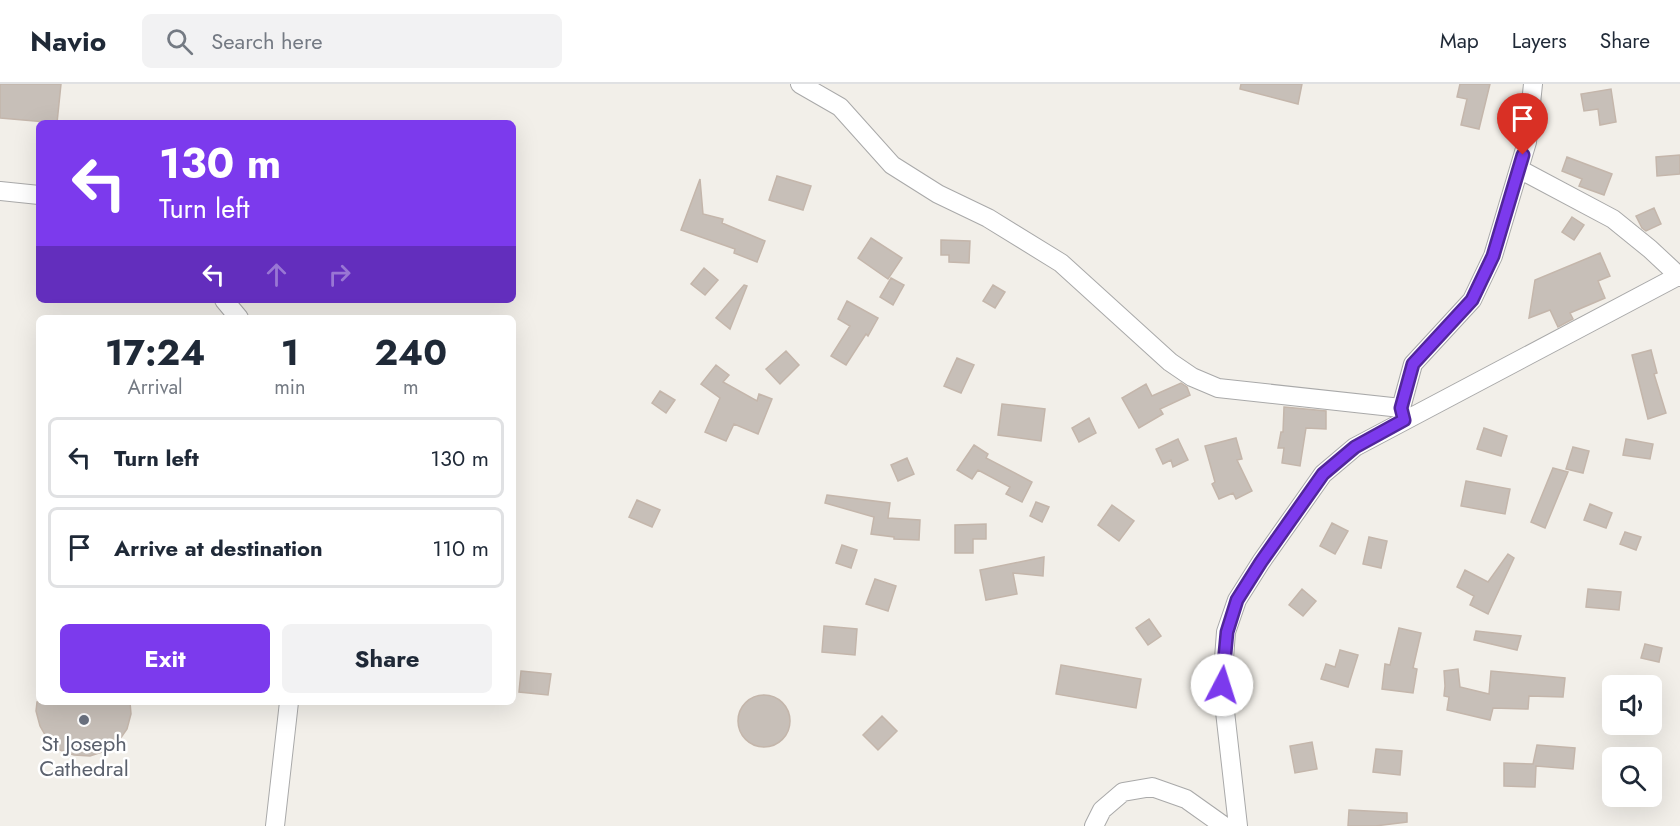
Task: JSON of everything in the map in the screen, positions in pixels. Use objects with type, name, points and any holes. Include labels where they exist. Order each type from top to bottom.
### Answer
[{"type":"street","points":[[800,84],[840,107],[892,165],[938,194],[988,218],[1062,263],[1170,362],[1192,377],[1218,388],[1402,414]]},
{"type":"street","points":[[1402,414],[1413,364],[1472,300],[1493,256],[1527,142],[1533,84]]},
{"type":"street","points":[[1238,826],[1222,685],[1227,632],[1237,600],[1323,474],[1355,447],[1402,414],[1679,276],[1613,219],[1519,169]]},
{"type":"street","points":[[0,191],[36,195]]},
{"type":"street","points":[[226,303],[236,315]]},
{"type":"street","points":[[275,826],[289,705]]},
{"type":"street","points":[[1094,826],[1102,810],[1124,792],[1152,787],[1186,799],[1224,826]]},
{"type":"building","points":[[0,84],[61,84],[57,120],[36,121],[0,118]]},
{"type":"building","points":[[1241,84],[1302,84],[1298,104],[1240,89]]},
{"type":"building","points":[[1460,84],[1490,84],[1479,129],[1461,125],[1467,99],[1457,97]]},
{"type":"building","points":[[1611,89],[1616,122],[1600,125],[1598,109],[1584,111],[1581,94]]},
{"type":"building","points":[[1680,155],[1680,174],[1657,176],[1656,157]]},
{"type":"building","points":[[1567,157],[1612,174],[1604,195],[1579,186],[1582,179],[1562,171]]},
{"type":"building","points":[[777,176],[811,186],[803,210],[769,200]]},
{"type":"building","points":[[700,179],[703,214],[723,219],[722,223],[765,241],[757,262],[734,253],[735,249],[681,230]]},
{"type":"building","points":[[1654,208],[1661,224],[1646,231],[1636,216]]},
{"type":"building","points":[[1572,217],[1584,225],[1574,240],[1562,232]]},
{"type":"building","points":[[871,238],[902,258],[888,279],[858,258]]},
{"type":"building","points":[[941,240],[970,241],[969,263],[949,262],[949,255],[941,255]]},
{"type":"building","points":[[1600,253],[1610,276],[1598,281],[1605,298],[1570,313],[1573,319],[1558,327],[1550,310],[1529,318],[1535,280]]},
{"type":"building","points":[[704,268],[718,280],[705,295],[691,284]]},
{"type":"building","points":[[891,278],[904,285],[893,305],[880,297]]},
{"type":"building","points":[[744,285],[747,286],[730,329],[716,318]]},
{"type":"building","points":[[993,285],[1005,292],[995,308],[983,301]]},
{"type":"building","points":[[847,301],[878,318],[868,336],[866,334],[846,365],[831,356],[850,326],[838,319]]},
{"type":"building","points":[[1651,350],[1657,373],[1654,374],[1666,413],[1648,419],[1632,355]]},
{"type":"building","points":[[786,351],[799,365],[780,384],[766,369]]},
{"type":"building","points":[[957,358],[974,365],[961,393],[944,386]]},
{"type":"building","points":[[716,365],[729,375],[723,382],[757,401],[759,394],[772,399],[758,434],[734,424],[726,441],[705,432],[720,398],[701,384]]},
{"type":"building","points":[[1181,383],[1187,387],[1190,395],[1160,409],[1163,414],[1139,428],[1122,398],[1146,384],[1152,396]]},
{"type":"building","points":[[660,391],[675,400],[666,413],[652,403]]},
{"type":"building","points":[[1002,404],[1045,409],[1041,441],[998,435]]},
{"type":"building","points":[[1284,407],[1326,411],[1326,429],[1306,428],[1300,466],[1282,463],[1284,448],[1278,448],[1281,432],[1283,432]]},
{"type":"building","points":[[1089,418],[1096,433],[1079,442],[1072,428]]},
{"type":"building","points":[[1484,428],[1507,436],[1501,456],[1477,449]]},
{"type":"building","points":[[1236,438],[1242,459],[1237,460],[1252,491],[1236,499],[1233,493],[1219,499],[1212,484],[1215,482],[1205,446]]},
{"type":"building","points":[[1178,439],[1188,460],[1173,467],[1171,460],[1163,464],[1156,449]]},
{"type":"building","points":[[1626,439],[1653,444],[1650,459],[1623,455]]},
{"type":"building","points":[[974,445],[988,454],[986,458],[1032,482],[1022,502],[1006,494],[1010,487],[978,470],[972,479],[957,470]]},
{"type":"building","points":[[1573,447],[1589,451],[1583,473],[1566,469]]},
{"type":"building","points":[[907,458],[914,474],[898,481],[891,465]]},
{"type":"building","points":[[1553,468],[1568,472],[1545,528],[1531,522]]},
{"type":"building","points":[[1466,481],[1510,489],[1505,514],[1461,506]]},
{"type":"building","points":[[827,495],[890,503],[888,518],[920,520],[919,540],[894,539],[894,537],[871,534],[874,517],[825,503]]},
{"type":"building","points":[[637,500],[660,510],[652,527],[629,517]]},
{"type":"building","points":[[1036,502],[1049,507],[1042,522],[1030,516]]},
{"type":"building","points":[[1590,504],[1612,513],[1606,528],[1584,520]]},
{"type":"building","points":[[1112,505],[1134,521],[1119,541],[1098,525]]},
{"type":"building","points":[[1332,523],[1348,531],[1335,554],[1320,546]]},
{"type":"building","points":[[986,524],[986,539],[973,539],[973,553],[955,553],[955,525]]},
{"type":"building","points":[[1625,532],[1641,537],[1636,550],[1620,544]]},
{"type":"building","points":[[1369,537],[1387,541],[1381,568],[1363,564]]},
{"type":"building","points":[[842,545],[857,550],[851,568],[836,563]]},
{"type":"building","points":[[1508,554],[1514,558],[1488,614],[1470,605],[1474,596],[1457,587],[1465,570],[1488,582]]},
{"type":"building","points":[[1044,557],[1043,576],[1013,573],[1017,594],[986,600],[980,570]]},
{"type":"building","points":[[875,579],[896,586],[888,611],[866,604]]},
{"type":"building","points":[[1302,589],[1316,601],[1303,616],[1289,605]]},
{"type":"building","points":[[1588,589],[1621,592],[1619,610],[1586,607]]},
{"type":"building","points":[[1149,619],[1161,636],[1148,645],[1136,628]]},
{"type":"building","points":[[824,626],[857,629],[855,655],[822,652]]},
{"type":"building","points":[[1399,628],[1421,633],[1413,668],[1417,669],[1413,693],[1382,689],[1385,664],[1390,665]]},
{"type":"building","points":[[1476,631],[1521,636],[1517,650],[1474,640]]},
{"type":"building","points":[[1645,644],[1662,648],[1659,662],[1641,658]]},
{"type":"building","points":[[1340,650],[1358,655],[1348,687],[1321,679],[1326,664],[1335,667]]},
{"type":"building","points":[[1061,665],[1141,679],[1136,708],[1056,694]]},
{"type":"building","points":[[1458,669],[1460,687],[1489,694],[1491,671],[1565,678],[1563,697],[1529,696],[1528,709],[1493,708],[1490,720],[1447,710],[1449,697],[1444,696],[1444,671]]},
{"type":"building","points":[[521,671],[551,674],[548,695],[519,692]]},
{"type":"building","points":[[759,695],[769,695],[779,699],[786,706],[790,721],[786,736],[779,743],[769,747],[759,747],[749,743],[742,736],[738,726],[738,716],[742,706],[749,699]]},
{"type":"building","name":"St Joseph Cathedral","points":[[37,705],[130,705],[131,714],[127,729],[118,742],[105,751],[90,756],[74,755],[60,750],[48,740],[40,726]]},
{"type":"building","points":[[882,716],[897,731],[878,750],[863,735]]},
{"type":"building","points":[[1312,742],[1317,769],[1295,773],[1290,746]]},
{"type":"building","points":[[1537,745],[1575,748],[1573,769],[1536,766],[1535,787],[1504,786],[1504,763],[1533,764]]},
{"type":"building","points":[[1376,749],[1402,751],[1400,775],[1373,772]]},
{"type":"building","points":[[1349,810],[1407,813],[1407,822],[1375,826],[1348,826]]},
{"type":"place","name":"St Joseph Cathedral","points":[[84,720]]},
{"type":"route","points":[[1222,685],[1227,632],[1237,600],[1323,474],[1355,447],[1404,420],[1401,408],[1413,364],[1472,300],[1493,256],[1523,155]]}]
